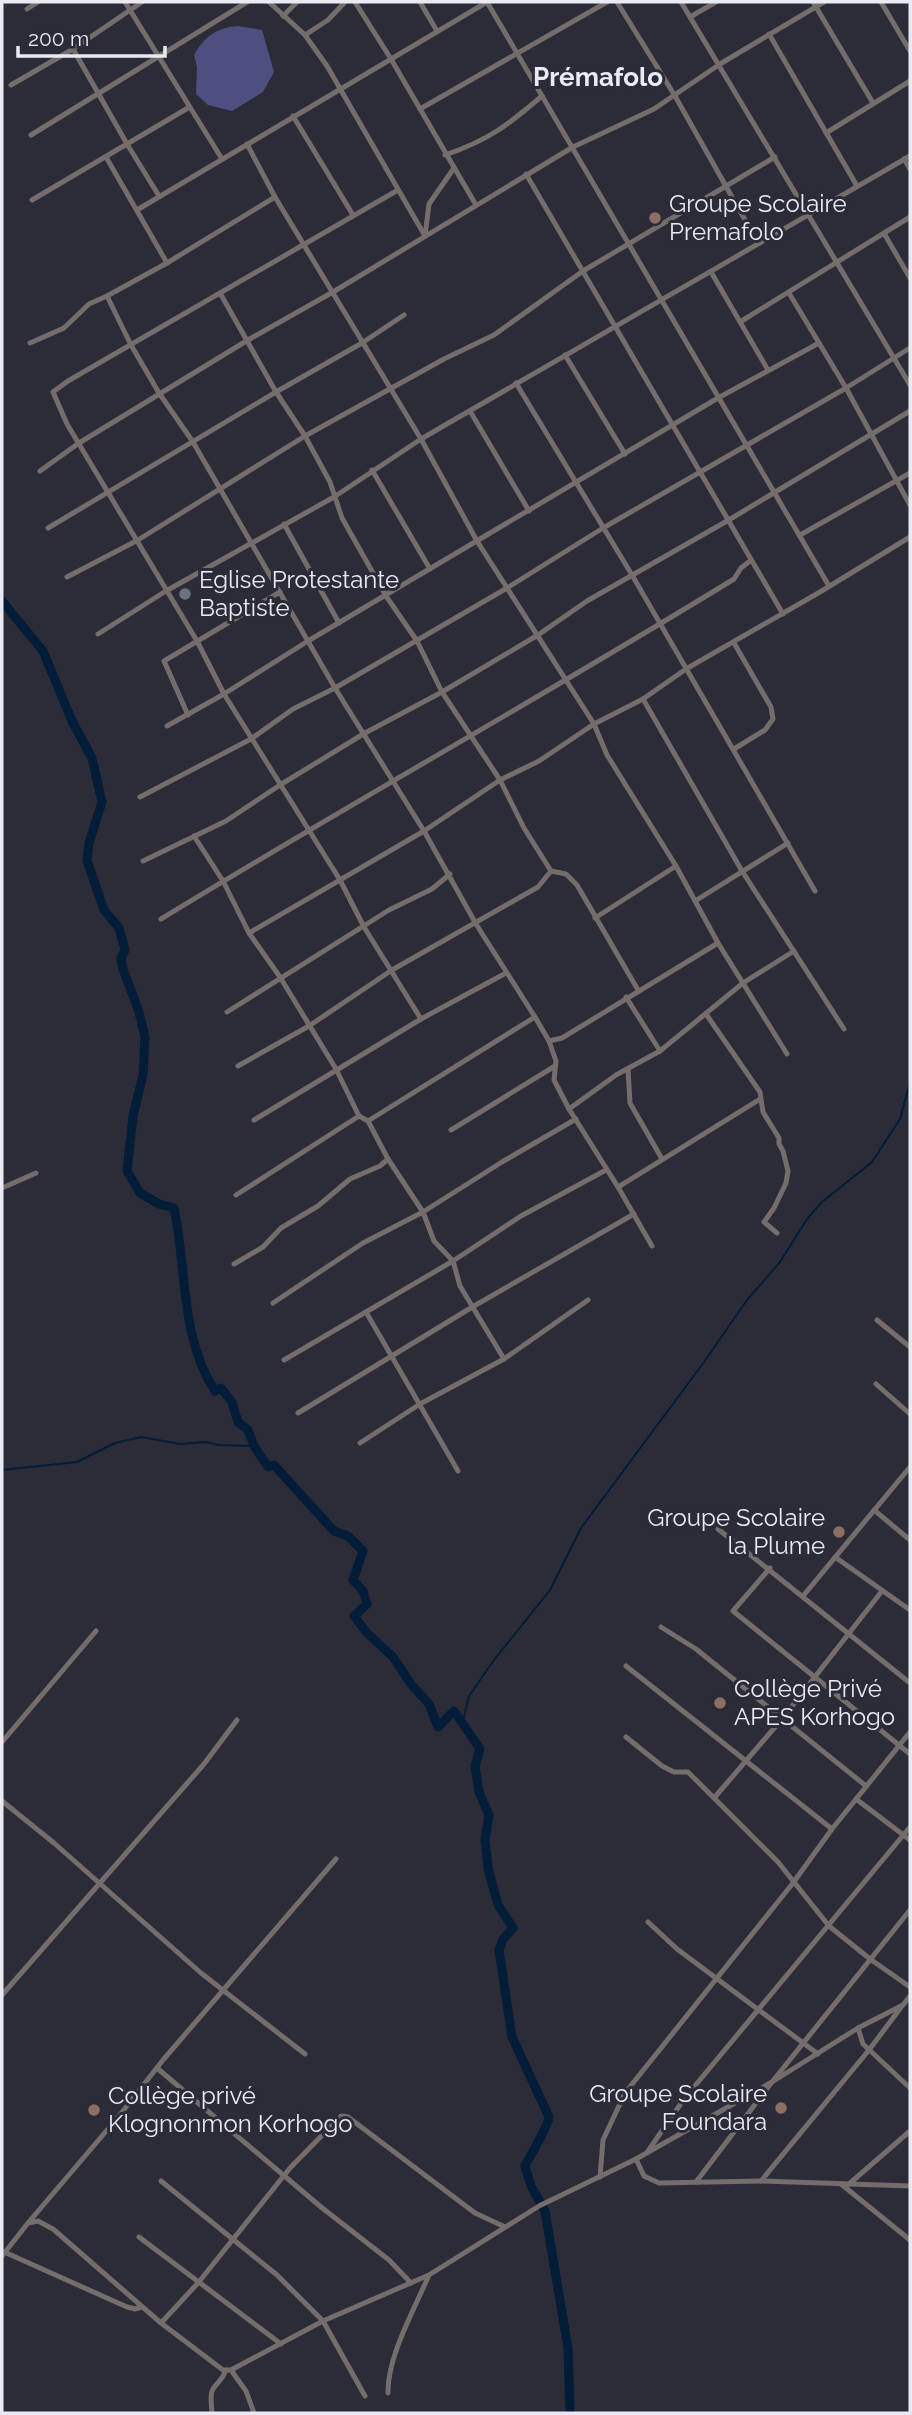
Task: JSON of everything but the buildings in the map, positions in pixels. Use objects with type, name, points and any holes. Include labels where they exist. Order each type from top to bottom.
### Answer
[{"type":"street","points":[[27,9],[38,2]]},
{"type":"street","points":[[125,2],[188,108],[222,159]]},
{"type":"street","points":[[10,85],[73,49],[142,2]]},
{"type":"street","points":[[31,135],[247,2]]},
{"type":"street","points":[[269,2],[305,35],[327,66],[425,236]]},
{"type":"street","points":[[283,16],[297,2]]},
{"type":"street","points":[[305,35],[328,20],[345,2]]},
{"type":"street","points":[[355,2],[476,205]]},
{"type":"street","points":[[420,2],[437,31]]},
{"type":"street","points":[[137,210],[487,2],[829,586]]},
{"type":"street","points":[[420,109],[607,2]]},
{"type":"street","points":[[617,2],[746,220]]},
{"type":"street","points":[[681,2],[910,385]]},
{"type":"street","points":[[690,18],[716,2]]},
{"type":"street","points":[[40,471],[159,393],[573,147],[654,109],[814,4],[824,2]]},
{"type":"street","points":[[881,2],[910,51]]},
{"type":"street","points":[[814,4],[873,103]]},
{"type":"street","points":[[769,34],[858,186]]},
{"type":"street","points":[[73,49],[159,196]]},
{"type":"street","points":[[827,133],[910,81]]},
{"type":"street","points":[[445,155],[474,145],[502,130],[542,96]]},
{"type":"street","points":[[32,200],[188,108]]},
{"type":"street","points":[[293,117],[353,215]]},
{"type":"street","points":[[247,144],[275,197],[421,439],[477,541],[594,724],[607,755],[787,1054]]},
{"type":"street","points":[[106,156],[167,263]]},
{"type":"street","points":[[67,578],[138,540],[305,436],[444,359],[494,335],[583,271],[775,158]]},
{"type":"street","points":[[98,634],[166,591],[334,497],[421,439],[516,383],[907,158],[910,169]]},
{"type":"street","points":[[425,236],[429,204],[454,168]]},
{"type":"street","points":[[526,174],[783,614]]},
{"type":"street","points":[[398,190],[53,392],[67,424],[197,641],[224,694],[340,880],[421,1019]]},
{"type":"street","points":[[30,343],[64,328],[89,304],[167,263],[275,197]]},
{"type":"street","points":[[740,322],[885,235],[910,217]]},
{"type":"street","points":[[885,235],[910,278]]},
{"type":"street","points":[[711,272],[768,370]]},
{"type":"street","points":[[220,293],[276,392],[305,436],[330,482],[342,518],[386,596],[416,641],[442,692],[500,780],[524,828],[551,871],[572,878],[638,990]]},
{"type":"street","points":[[789,293],[846,388],[910,505]]},
{"type":"street","points":[[107,296],[159,393],[193,442],[335,688],[365,733],[450,874],[476,924],[549,1041],[555,1066],[554,1080],[652,1245]]},
{"type":"street","points":[[48,528],[362,343],[404,315]]},
{"type":"street","points":[[167,726],[718,398],[819,343]]},
{"type":"street","points":[[140,797],[251,739],[293,709],[335,688],[507,588],[603,528],[846,388],[910,348]]},
{"type":"street","points":[[565,355],[625,454]]},
{"type":"street","points":[[516,383],[632,575],[815,891]]},
{"type":"street","points":[[470,411],[529,511]]},
{"type":"street","points":[[143,861],[226,821],[365,733],[442,692],[538,635],[587,601],[910,411]]},
{"type":"street","points":[[372,470],[430,569]]},
{"type":"street","points":[[800,535],[897,483],[910,473]]},
{"type":"street","points":[[284,524],[339,623]]},
{"type":"street","points":[[249,933],[424,831],[500,780],[539,761],[594,724],[642,699],[686,669],[910,537]]},
{"type":"street","points":[[161,919],[307,830],[660,624],[734,579],[750,561]]},
{"type":"street","points":[[188,715],[164,661],[280,592]]},
{"type":"street","points":[[734,643],[766,697],[773,719],[765,730],[734,749]]},
{"type":"street","points":[[642,699],[742,871],[844,1029]]},
{"type":"street","points":[[194,836],[223,881],[249,933],[280,977],[336,1069],[359,1116],[368,1121],[423,1212],[434,1241],[453,1261],[460,1286],[504,1359]]},
{"type":"street","points":[[695,901],[788,843]]},
{"type":"street","points":[[595,918],[676,866]]},
{"type":"street","points":[[238,1066],[309,1026],[392,970],[538,887],[551,871]]},
{"type":"street","points":[[227,1012],[389,910],[432,888],[450,874]]},
{"type":"street","points":[[549,1041],[560,1039],[718,943]]},
{"type":"street","points":[[569,1109],[660,1051],[743,983],[794,951]]},
{"type":"street","points":[[254,1120],[421,1019],[506,973]]},
{"type":"street","points":[[626,997],[660,1051]]},
{"type":"street","points":[[706,1014],[760,1092],[763,1112],[779,1138],[788,1171],[786,1183],[774,1209],[764,1222],[777,1233]]},
{"type":"street","points":[[368,1121],[535,1017]]},
{"type":"street","points":[[551,1052],[560,1039]]},
{"type":"street","points":[[451,1130],[555,1066]]},
{"type":"street","points":[[628,1069],[631,1103],[662,1159]]},
{"type":"street","points":[[618,1186],[760,1099]]},
{"type":"street","points":[[236,1195],[359,1116]]},
{"type":"street","points":[[273,1303],[363,1243],[423,1212],[576,1119]]},
{"type":"street","points":[[234,1264],[263,1247],[281,1228],[318,1206],[350,1180],[380,1166],[388,1158]]},
{"type":"street","points":[[284,1360],[453,1261],[521,1216],[606,1170]]},
{"type":"street","points":[[2,1188],[36,1173]]},
{"type":"street","points":[[298,1413],[474,1306],[634,1214]]},
{"type":"street","points":[[360,1443],[420,1404],[504,1359],[588,1300]]},
{"type":"street","points":[[366,1312],[458,1471]]},
{"type":"street","points":[[877,1320],[910,1346]]},
{"type":"street","points":[[876,1384],[910,1414]]},
{"type":"street","points":[[803,1596],[909,1469]]},
{"type":"street","points":[[874,1510],[910,1540]]},
{"type":"street","points":[[718,1529],[910,1683]]},
{"type":"street","points":[[835,1557],[909,1606]]},
{"type":"street","points":[[769,1568],[733,1611],[910,1754]]},
{"type":"street","points":[[714,1798],[782,1719],[883,1591]]},
{"type":"street","points":[[660,1628],[696,1649],[866,1786]]},
{"type":"street","points":[[2,1742],[96,1631]]},
{"type":"street","points":[[626,1666],[832,1829]]},
{"type":"street","points":[[2,1995],[204,1764],[237,1720]]},
{"type":"street","points":[[600,2177],[604,2140],[625,2093],[910,1732]]},
{"type":"street","points":[[626,1737],[662,1766],[674,1772],[688,1772],[778,1862],[829,1926],[910,1987]]},
{"type":"street","points":[[856,1798],[910,1840]]},
{"type":"street","points":[[2,1801],[186,1959],[305,2054]]},
{"type":"street","points":[[648,2152],[684,2099],[910,1827]]},
{"type":"street","points":[[142,2307],[127,2307],[3,2253],[336,1859]]},
{"type":"street","points":[[696,2182],[910,1909]]},
{"type":"street","points":[[648,1922],[677,1949],[818,2053]]},
{"type":"street","points":[[761,2181],[910,1996]]},
{"type":"street","points":[[27,2223],[38,2221],[53,2229],[161,2323],[223,2370],[229,2370],[323,2321],[429,2275],[541,2205],[636,2159],[772,2082],[858,2028],[902,2005]]},
{"type":"street","points":[[858,2028],[863,2044],[910,2088]]},
{"type":"street","points":[[157,2068],[284,2176],[389,2260],[411,2283]]},
{"type":"street","points":[[161,2323],[198,2283],[284,2176],[341,2116],[348,2117],[475,2213],[505,2227]]},
{"type":"street","points":[[849,2184],[910,2131]]},
{"type":"street","points":[[636,2159],[644,2176],[659,2183],[761,2181],[910,2186]]},
{"type":"street","points":[[161,2181],[277,2275],[323,2321],[365,2396]]},
{"type":"street","points":[[841,2183],[910,2240]]},
{"type":"street","points":[[139,2237],[281,2344]]},
{"type":"street","points":[[388,2393],[387,2385],[396,2356],[429,2275]]},
{"type":"street","points":[[212,2413],[213,2389],[229,2370]]},
{"type":"street","points":[[229,2370],[246,2391],[254,2413]]},
{"type":"shaded area","points":[[238,26],[262,30],[274,72],[263,92],[232,111],[208,105],[196,94],[197,67],[194,55],[212,34]]},
{"type":"waterway","points":[[2,601],[43,651],[72,721],[92,758],[102,802],[89,843],[87,860],[104,910],[119,928],[125,950],[121,958],[122,966],[145,1037],[143,1075],[133,1116],[127,1171],[140,1193],[159,1204],[174,1208],[190,1326],[204,1370],[215,1391],[221,1388],[232,1402],[238,1422],[248,1430],[254,1446],[268,1467],[274,1465],[334,1531],[348,1536],[363,1551],[353,1580],[363,1591],[367,1604],[354,1616],[367,1633],[393,1657],[411,1684],[429,1704],[438,1727],[454,1711],[480,1749],[475,1766],[479,1792],[489,1815],[485,1840],[488,1868],[498,1905],[513,1928],[503,1939],[499,1950],[512,2037],[549,2117],[525,2166],[531,2186],[545,2211],[568,2348],[570,2413]]},
{"type":"waterway","points":[[463,1721],[469,1696],[550,1590],[581,1528],[747,1300],[780,1262],[807,1219],[822,1202],[872,1162],[900,1119],[910,1082]]},
{"type":"waterway","points":[[2,1470],[77,1462],[115,1443],[141,1437],[180,1444],[206,1442],[254,1446]]},
{"type":"place","name":"Groupe Scolaire Premafolo","points":[[655,218]]},
{"type":"place","name":"Eglise Protestante Baptiste","points":[[185,594]]},
{"type":"place","name":"Groupe Scolaire la Plume","points":[[839,1532]]},
{"type":"place","name":"Collège Privé APES Korhogo","points":[[720,1703]]},
{"type":"place","name":"Groupe Scolaire Foundara","points":[[781,2108]]},
{"type":"place","name":"Collège privé Klognonmon Korhogo","points":[[94,2110]]},
{"type":"district","name":"Prémafolo","points":[[598,77]]}]
